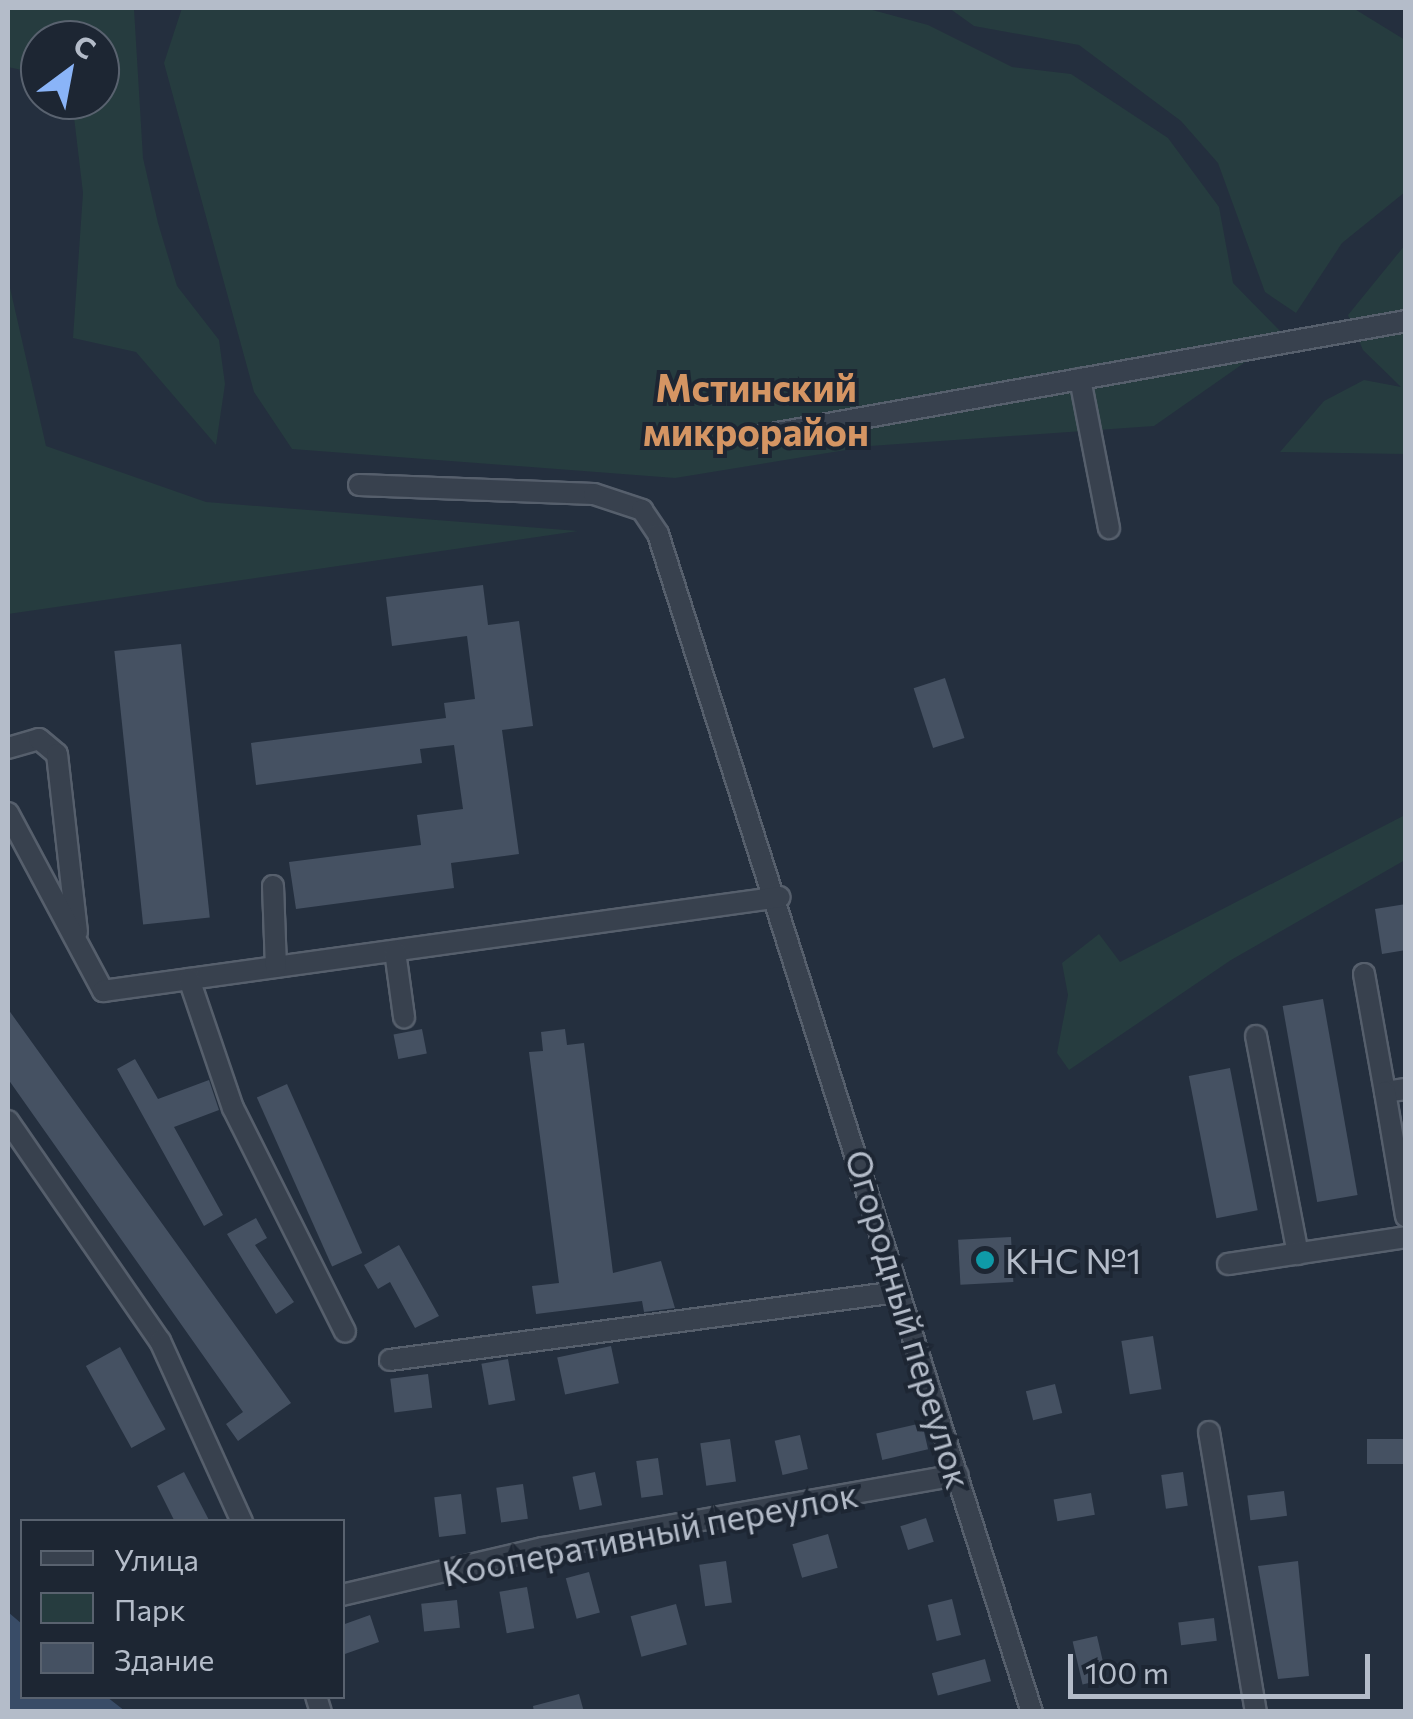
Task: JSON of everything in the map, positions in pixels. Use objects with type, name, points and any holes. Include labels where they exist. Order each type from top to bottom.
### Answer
[{"type":"street","points":[[754,437],[1406,321]]},
{"type":"street","points":[[1080,379],[1109,528]]},
{"type":"street","name":"Огородный переулок","points":[[358,485],[594,494],[642,510],[790,926],[897,1292],[1032,1712]]},
{"type":"street","points":[[8,748],[39,739],[57,754],[78,944]]},
{"type":"street","points":[[8,812],[103,991],[780,897]]},
{"type":"street","points":[[273,886],[276,967]]},
{"type":"street","points":[[394,951],[404,1018]]},
{"type":"street","points":[[1364,974],[1395,1091],[1406,1216]]},
{"type":"street","points":[[189,979],[233,1108],[345,1332]]},
{"type":"street","points":[[1256,1036],[1298,1254]]},
{"type":"street","points":[[8,1122],[160,1341],[238,1512]]},
{"type":"street","points":[[1228,1264],[1406,1237]]},
{"type":"street","points":[[390,1360],[897,1292]]},
{"type":"street","points":[[1210,1432],[1256,1712]]},
{"type":"street","name":"Кооперативный переулок","points":[[345,1595],[543,1548],[958,1475]]},
{"type":"green space","points":[[8,8],[134,9],[143,158],[158,223],[177,286],[219,340],[225,384],[216,445],[136,352],[73,338],[83,193],[74,120],[120,120],[120,20],[20,20],[20,70],[8,67]]},
{"type":"green space","points":[[182,8],[865,8],[928,25],[1012,67],[1071,74],[1168,138],[1219,207],[1233,283],[1284,335],[1154,426],[870,446],[675,478],[292,449],[254,392],[164,63]]},
{"type":"green space","points":[[949,8],[1353,8],[1405,40],[1405,192],[1342,243],[1296,313],[1265,292],[1218,163],[1181,121],[1079,45],[974,26]]},
{"type":"green space","points":[[1405,245],[1405,454],[1280,452],[1324,401],[1364,380],[1401,387],[1363,350],[1348,315]]},
{"type":"green space","points":[[8,279],[46,446],[206,502],[578,531],[8,614]]},
{"type":"green space","points":[[1405,815],[1405,860],[1231,960],[1069,1070],[1057,1053],[1068,995],[1062,963],[1099,934],[1120,962]]},
{"type":"water","points":[[8,1612],[20,1622],[20,1699],[110,1699],[125,1711],[8,1711]]},
{"type":"building","points":[[483,585],[488,625],[519,621],[533,726],[502,730],[519,854],[451,863],[454,888],[296,909],[289,862],[421,845],[417,815],[463,809],[454,745],[420,749],[422,763],[256,785],[251,743],[446,718],[444,703],[475,699],[467,636],[392,646],[386,597]]},
{"type":"building","points":[[181,644],[210,917],[143,924],[114,651]]},
{"type":"building","points":[[945,678],[964,738],[933,748],[914,688]]},
{"type":"building","points":[[1406,904],[1406,950],[1382,954],[1375,909]]},
{"type":"building","points":[[1323,999],[1358,1195],[1317,1202],[1283,1006]]},
{"type":"building","points":[[8,1009],[291,1403],[238,1441],[226,1424],[243,1412],[8,1079]]},
{"type":"building","points":[[422,1029],[427,1054],[398,1059],[394,1035]]},
{"type":"building","points":[[565,1029],[567,1045],[584,1043],[613,1273],[661,1261],[675,1308],[644,1312],[642,1301],[536,1314],[532,1286],[559,1283],[529,1052],[543,1051],[541,1032]]},
{"type":"building","points":[[135,1059],[158,1099],[209,1080],[219,1110],[174,1127],[223,1215],[204,1226],[117,1069]]},
{"type":"building","points":[[1230,1068],[1258,1210],[1216,1218],[1189,1076]]},
{"type":"building","points":[[287,1084],[362,1253],[332,1266],[257,1097]]},
{"type":"building","points":[[256,1218],[267,1238],[255,1245],[294,1302],[276,1314],[227,1234]]},
{"type":"building","name":"КНС №1","points":[[1011,1237],[1013,1282],[960,1285],[958,1240]]},
{"type":"building","points":[[399,1245],[439,1316],[415,1328],[390,1282],[378,1289],[364,1265]]},
{"type":"building","points":[[1153,1336],[1161,1389],[1130,1394],[1121,1341]]},
{"type":"building","points":[[611,1346],[619,1383],[565,1395],[557,1357]]},
{"type":"building","points":[[120,1347],[166,1429],[131,1448],[86,1366]]},
{"type":"building","points":[[508,1359],[515,1400],[489,1405],[481,1364]]},
{"type":"building","points":[[428,1374],[432,1408],[394,1412],[390,1379]]},
{"type":"building","points":[[1055,1384],[1062,1413],[1033,1420],[1026,1391]]},
{"type":"building","points":[[922,1423],[928,1449],[882,1460],[876,1434]]},
{"type":"building","points":[[800,1435],[808,1469],[783,1475],[775,1441]]},
{"type":"building","points":[[730,1439],[736,1482],[706,1486],[700,1443]]},
{"type":"building","points":[[1367,1439],[1406,1439],[1406,1464],[1367,1464]]},
{"type":"building","points":[[658,1458],[663,1495],[641,1498],[636,1461]]},
{"type":"building","points":[[184,1472],[208,1519],[174,1519],[157,1486]]},
{"type":"building","points":[[595,1472],[602,1505],[580,1510],[573,1477]]},
{"type":"building","points":[[1183,1472],[1188,1506],[1166,1509],[1161,1475]]},
{"type":"building","points":[[523,1484],[528,1519],[501,1522],[496,1488]]},
{"type":"building","points":[[1284,1491],[1287,1516],[1250,1520],[1247,1496]]},
{"type":"building","points":[[1091,1493],[1095,1515],[1057,1521],[1054,1500]]},
{"type":"building","points":[[461,1494],[466,1534],[439,1537],[434,1497]]},
{"type":"building","points":[[926,1518],[934,1542],[908,1550],[900,1526]]},
{"type":"building","points":[[828,1534],[838,1568],[802,1578],[792,1544]]},
{"type":"building","points":[[726,1561],[732,1603],[705,1606],[699,1565]]},
{"type":"building","points":[[1298,1561],[1309,1676],[1278,1679],[1258,1566]]},
{"type":"building","points":[[589,1572],[600,1613],[577,1619],[566,1578]]},
{"type":"building","points":[[527,1587],[534,1628],[507,1633],[499,1592]]},
{"type":"building","points":[[952,1599],[961,1635],[937,1641],[928,1605]]},
{"type":"building","points":[[457,1600],[460,1628],[424,1632],[421,1604]]},
{"type":"building","points":[[676,1604],[687,1645],[641,1657],[631,1616]]},
{"type":"building","points":[[370,1615],[379,1642],[345,1654],[345,1624]]},
{"type":"building","points":[[1214,1618],[1217,1641],[1181,1645],[1178,1622]]},
{"type":"building","points":[[1097,1636],[1107,1679],[1083,1684],[1073,1642]]},
{"type":"building","points":[[985,1659],[991,1681],[938,1695],[932,1673]]},
{"type":"building","points":[[579,1694],[584,1712],[534,1712],[533,1706]]},
{"type":"place","name":"КНС №1","points":[[985,1260]]},
{"type":"district","name":"Мстинский микрорайон","points":[[756,409]]}]
